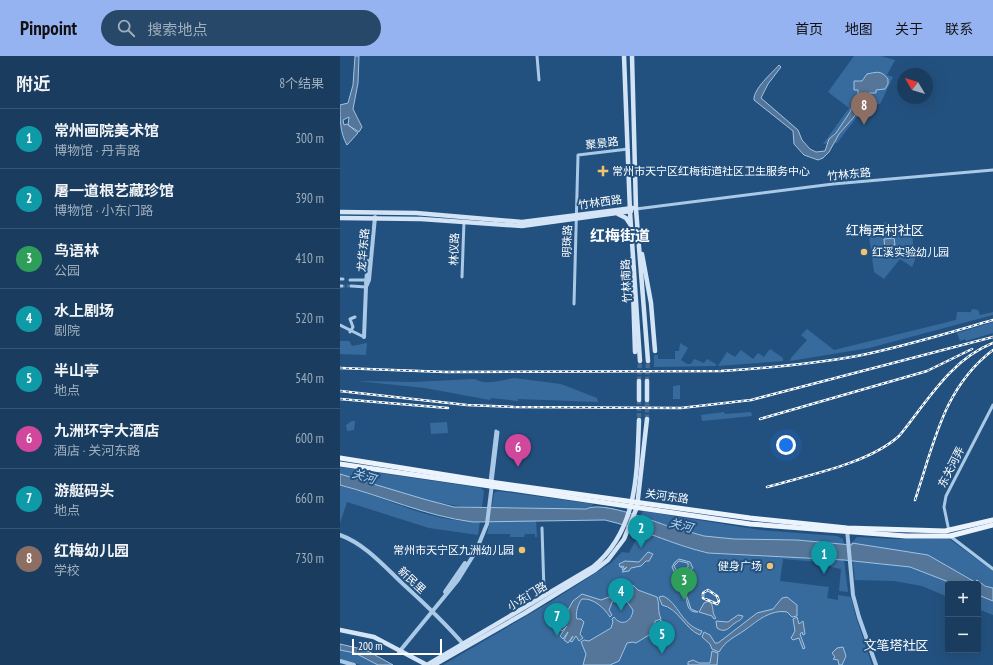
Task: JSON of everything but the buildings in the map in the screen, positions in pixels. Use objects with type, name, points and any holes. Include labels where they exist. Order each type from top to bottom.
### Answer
[{"type":"main road","name":"竹林南路","points":[[624,56],[630,210],[640,361]]},
{"type":"main road","name":"竹林南路","points":[[632,56],[636,209],[648,361]]},
{"type":"main road","points":[[620,209],[629,201],[630,194]]},
{"type":"main road","name":"竹林西路","points":[[340,218],[421,219],[522,226],[620,209],[630,210]]},
{"type":"main road","name":"竹林西路","points":[[340,212],[416,213],[522,222],[614,214],[636,209]]},
{"type":"main road","points":[[614,214],[626,218],[631,227]]},
{"type":"main road","points":[[639,243],[645,264],[651,303],[655,351]]},
{"type":"main road","points":[[633,247],[631,267],[635,352]]},
{"type":"main road","points":[[640,381],[640,400]]},
{"type":"main road","points":[[647,400],[648,381]]},
{"type":"main road","points":[[625,529],[634,507],[647,419]]},
{"type":"main road","points":[[634,507],[640,420]]},
{"type":"main road","name":"关河东路","points":[[340,458],[491,484],[750,524],[848,530],[906,536],[949,533],[993,525]]},
{"type":"main road","name":"关河东路","points":[[340,464],[491,484]]},
{"type":"main road","name":"关河东路","points":[[949,533],[993,520]]},
{"type":"main road","name":"小东门路","points":[[434,665],[464,645],[593,567],[606,557],[625,529]]},
{"type":"main road","name":"小东门路","points":[[427,665],[595,570],[608,560],[617,550],[625,529]]},
{"type":"main road","points":[[340,631],[374,637],[427,665]]},
{"type":"main road","points":[[400,651],[422,665]]},
{"type":"street","points":[[538,56],[539,80]]},
{"type":"street","name":"聚景路","points":[[578,155],[628,149]]},
{"type":"street","name":"明珠路","points":[[574,304],[578,155]]},
{"type":"street","name":"竹林东路","points":[[636,209],[833,184],[993,170]]},
{"type":"street","name":"龙华东路","points":[[364,338],[366,288],[374,213]]},
{"type":"street","name":"林仪路","points":[[462,277],[464,221]]},
{"type":"street","points":[[350,280],[368,280]]},
{"type":"street","points":[[351,286],[366,288]]},
{"type":"street","points":[[350,332],[353,327],[350,318],[355,317]]},
{"type":"street","points":[[340,326],[364,338]]},
{"type":"street","name":"东关河弄","points":[[949,533],[944,507],[946,496],[993,405]]},
{"type":"street","points":[[400,651],[458,580],[479,546],[485,524],[497,431]]},
{"type":"street","points":[[542,528],[544,590],[546,595]]},
{"type":"street","points":[[848,530],[853,595],[876,665]]},
{"type":"street","points":[[949,533],[993,569]]},
{"type":"street","name":"新民里","points":[[340,535],[373,555],[432,611],[464,645]]},
{"type":"street","points":[[340,661],[354,665]]},
{"type":"shaded area","points":[[355,56],[359,56],[358,83],[353,109],[362,127],[359,132],[349,126],[358,133],[347,145],[340,121],[340,105],[348,103],[353,85]],"holes":[[[349,117],[348,125],[344,125],[343,120]]]},
{"type":"shaded area","points":[[854,56],[881,56],[895,60],[887,75],[893,77],[880,104],[866,105],[837,143],[823,144],[849,108],[828,92]]},
{"type":"shaded area","points":[[779,65],[781,67],[768,84],[761,98],[798,130],[802,140],[810,149],[816,152],[825,151],[829,139],[836,133],[850,112],[855,98],[858,98],[858,90],[854,90],[854,81],[862,81],[867,74],[879,72],[888,79],[888,84],[885,89],[876,90],[876,93],[869,93],[869,101],[859,108],[854,117],[839,134],[829,152],[823,158],[818,160],[804,155],[794,144],[793,131],[754,100],[756,91]]},
{"type":"shaded area","points":[[887,222],[889,225],[911,223],[915,260],[912,267],[900,259],[884,279],[874,272],[869,236],[878,224]]},
{"type":"shaded area","points":[[894,238],[895,245],[892,245],[891,250],[885,251],[884,239]]},
{"type":"shaded area","points":[[972,309],[978,310],[980,315],[993,312],[993,315],[869,348],[790,361],[807,340],[801,335],[807,329],[834,350],[956,320],[957,312],[971,312]]},
{"type":"shaded area","points":[[993,322],[993,333],[966,341],[965,339],[960,341],[957,333]]},
{"type":"shaded area","points":[[340,341],[349,341],[352,346],[367,343],[366,355],[340,354]]},
{"type":"shaded area","points":[[680,343],[688,348],[681,360],[687,364],[691,364],[694,359],[704,363],[707,359],[716,364],[716,366],[654,367],[654,355],[658,355],[658,359],[675,359],[675,351],[679,351]]},
{"type":"shaded area","points":[[770,349],[783,358],[783,361],[718,366],[727,352],[735,357],[741,350],[753,359],[758,353],[764,357]]},
{"type":"shaded area","points":[[514,378],[561,384],[597,398],[598,402],[518,399],[518,401],[491,398],[490,400],[425,388],[358,381],[412,382],[475,379],[489,382]]},
{"type":"shaded area","points":[[680,385],[680,399],[673,399],[673,386]]},
{"type":"shaded area","points":[[724,412],[725,414],[751,412],[752,416],[702,421],[701,415]]},
{"type":"shaded area","points":[[352,421],[355,421],[354,430],[347,431],[346,425]]},
{"type":"shaded area","points":[[447,422],[448,433],[431,434],[430,423]]},
{"type":"shaded area","points":[[340,467],[481,488],[484,491],[482,507],[446,504],[392,491],[340,474]]},
{"type":"shaded area","points":[[340,474],[454,507],[586,509],[605,507],[631,513],[676,529],[704,536],[734,539],[797,540],[852,545],[852,543],[928,555],[973,581],[946,581],[910,567],[844,560],[708,553],[682,546],[631,527],[605,520],[473,522],[421,511],[340,485]]},
{"type":"shaded area","points":[[340,485],[427,514],[462,521],[480,521],[478,535],[429,528],[347,502],[340,523]]},
{"type":"shaded area","points":[[498,491],[593,504],[586,509],[492,507],[494,493]]},
{"type":"shaded area","points":[[643,511],[760,530],[837,536],[843,539],[844,544],[797,540],[734,539],[704,536],[677,528],[676,529],[640,516]]},
{"type":"shaded area","points":[[490,521],[536,521],[537,537],[535,537],[535,534],[525,534],[524,537],[510,537],[510,534],[487,534]]},
{"type":"shaded area","points":[[633,528],[691,549],[708,553],[844,560],[848,592],[839,591],[841,569],[831,567],[831,563],[783,559],[780,581],[829,587],[827,598],[838,600],[838,595],[851,597],[872,665],[443,665],[552,601],[611,563],[622,552],[629,553],[639,534],[632,531]]},
{"type":"shaded area","points":[[857,537],[894,539],[948,538],[993,571],[993,588],[981,584],[981,581],[974,581],[928,555],[852,543]]},
{"type":"shaded area","points":[[648,552],[653,554],[649,561],[646,561],[641,566],[631,568],[629,571],[622,572],[627,567],[622,570],[624,566],[621,568],[622,566],[620,567],[619,564],[625,561],[639,562]]},
{"type":"shaded area","points":[[679,559],[690,562],[693,568],[682,578],[674,581],[676,576],[672,567]],"holes":[[[679,561],[688,563],[688,567],[682,572],[677,571],[674,566]]]},
{"type":"shaded area","points":[[853,561],[910,567],[946,581],[945,581],[945,596],[922,586],[894,581],[855,580]]},
{"type":"shaded area","points":[[673,583],[675,583],[675,586],[686,594],[691,609],[698,612],[691,611],[689,609],[685,595],[674,587]]},
{"type":"shaded area","points":[[981,583],[985,586],[993,588],[993,601],[981,596]]},
{"type":"shaded area","points":[[633,585],[638,590],[657,597],[661,619],[655,621],[655,625],[657,627],[661,620],[662,627],[636,643],[627,643],[619,661],[610,665],[583,665],[586,654],[581,642],[584,640],[589,641],[611,628],[613,622],[612,619],[614,617],[620,622],[626,622],[631,618],[633,610],[625,599],[615,599],[614,596],[621,595]]},
{"type":"shaded area","points":[[582,594],[601,600],[612,596],[613,600],[609,610],[612,615],[610,617],[602,607],[595,602],[582,599],[576,614],[577,619],[581,619],[584,622],[580,634],[583,638],[579,641],[576,636],[572,642],[570,641],[573,636],[568,643],[564,640],[568,632],[563,639],[560,636],[567,626],[562,631],[558,628],[573,601]]},
{"type":"shaded area","points":[[663,596],[673,603],[689,624],[702,631],[700,635],[690,628],[673,610],[662,605],[659,597]]},
{"type":"shaded area","points":[[981,596],[993,601],[993,615],[981,610]]},
{"type":"shaded area","points":[[787,597],[797,605],[797,616],[792,617],[787,612],[775,612],[770,614],[731,639],[719,652],[712,649],[710,644],[702,637],[704,632],[710,635],[715,643],[718,643],[757,613],[773,609],[782,598]]},
{"type":"shaded area","points":[[709,601],[712,605],[716,618],[714,619],[712,616],[699,612],[704,603]]},
{"type":"shaded area","points":[[738,615],[743,616],[741,620],[727,629],[720,630],[717,628],[716,621],[728,622]]},
{"type":"shaded area","points":[[797,617],[799,624],[803,621],[805,634],[803,635],[802,632],[800,634],[805,648],[803,649],[799,638],[793,640],[791,638],[795,631],[793,619]]},
{"type":"shaded area","points":[[340,644],[366,650],[393,665],[378,665],[355,653],[340,650]]},
{"type":"shaded area","points":[[843,647],[846,656],[842,665],[839,665],[838,660],[833,659],[835,657],[832,653],[837,648]]},
{"type":"shaded area","points":[[340,650],[355,653],[378,665],[361,665],[340,660]]},
{"type":"shaded area","points":[[712,651],[718,653],[717,665],[688,665],[688,662],[693,660],[699,663],[710,663]]},
{"type":"tunnel","points":[[342,286],[351,286]]},
{"type":"tunnel","points":[[639,381],[640,361]]},
{"type":"tunnel","points":[[647,381],[648,361]]},
{"type":"tunnel","points":[[639,400],[639,420]]},
{"type":"tunnel","points":[[647,400],[647,419]]},
{"type":"railway","points":[[340,368],[446,372],[738,370],[857,356],[908,344],[993,320]]},
{"type":"railway","points":[[340,391],[467,405],[514,407],[681,408],[751,400],[993,337]]},
{"type":"railway","points":[[767,487],[837,468],[886,446],[899,436],[940,383],[952,371],[978,350],[993,343]]},
{"type":"railway","points":[[760,419],[927,371],[972,349]]},
{"type":"railway","points":[[915,500],[942,418],[951,399],[962,382],[976,365],[993,350]]},
{"type":"railway","points":[[340,399],[448,408]]},
{"type":"railway","points":[[708,590],[717,596],[719,601],[717,604],[703,598],[703,593],[708,590]]},
{"type":"place","name":"红梅幼儿园","points":[[864,125]]},
{"type":"place","name":"常州市天宁区红梅街道社区卫生服务中心","points":[[603,171]]},
{"type":"place","name":"红溪实验幼儿园","points":[[864,252]]},
{"type":"place","name":"九洲环宇大酒店","points":[[518,467]]},
{"type":"place","name":"屠一道根艺藏珍馆","points":[[641,548]]},
{"type":"place","name":"常州市天宁区九洲幼儿园","points":[[522,550]]},
{"type":"place","name":"健身广场","points":[[770,566]]},
{"type":"place","name":"常州画院美术馆","points":[[824,574]]},
{"type":"place","name":"鸟语林","points":[[684,600]]},
{"type":"place","name":"水上剧场","points":[[621,611]]},
{"type":"place","name":"游艇码头","points":[[557,636]]},
{"type":"place","name":"半山亭","points":[[662,654]]},
{"type":"district","name":"红梅西村社区","points":[[885,230]]},
{"type":"district","name":"红梅街道","points":[[620,235]]},
{"type":"district","name":"文笔塔社区","points":[[896,645]]},
{"type":"water label","name":"关河","points":[[364,476]]},
{"type":"water label","name":"关河","points":[[681,525]]}]
